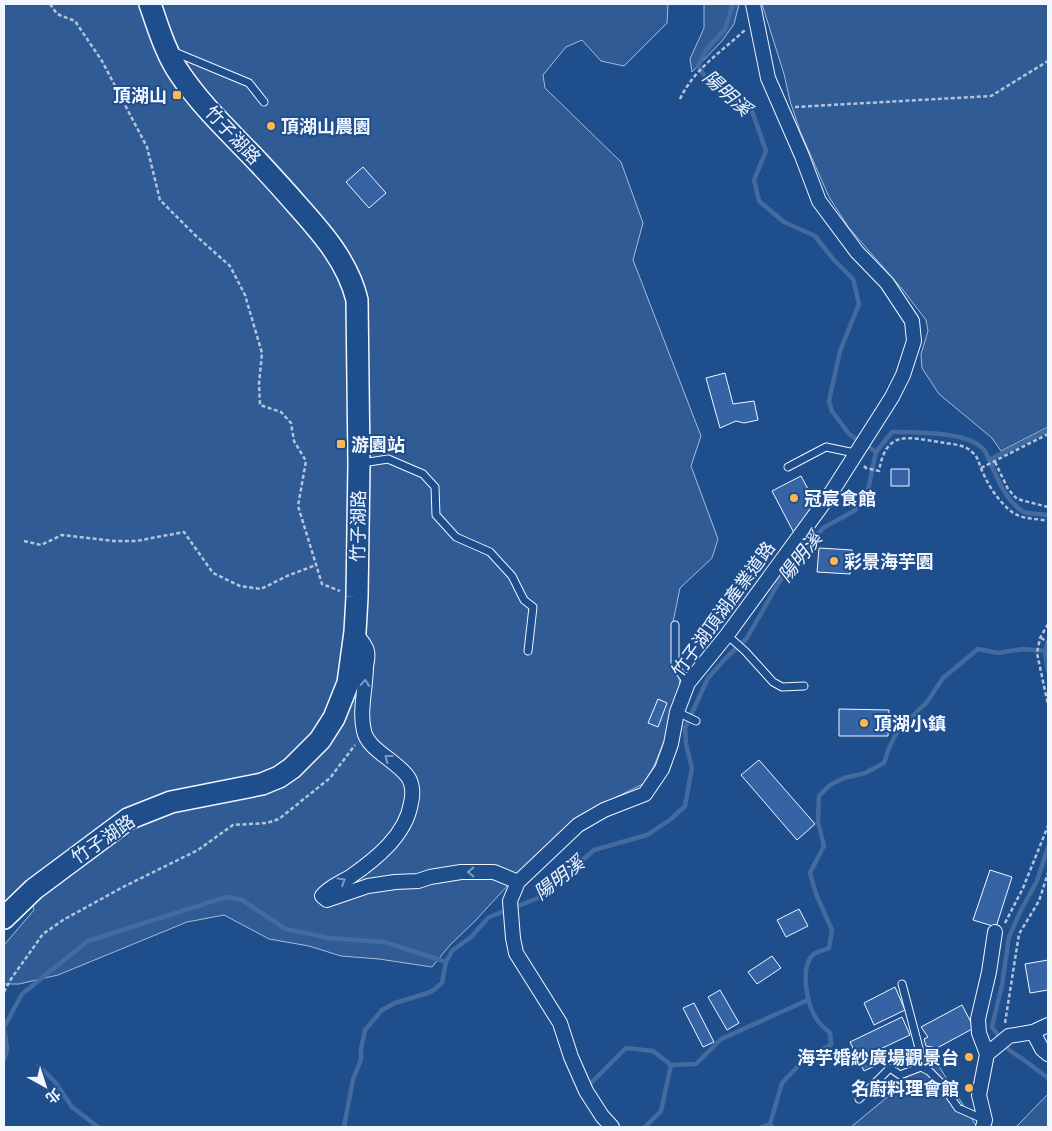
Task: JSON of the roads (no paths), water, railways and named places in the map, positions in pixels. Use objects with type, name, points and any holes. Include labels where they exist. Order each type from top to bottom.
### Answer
[{"type":"main road","name":"竹子湖路","points":[[4,918],[34,889],[128,819],[171,802],[262,784],[279,777],[292,768],[320,740],[334,718],[348,683],[355,632],[357,597],[359,464],[357,300],[354,285],[344,265],[318,228],[262,165],[219,122],[179,72],[167,49],[150,4]]},
{"type":"street","name":"竹子湖頂湖產業道路","points":[[612,1127],[602,1116],[586,1091],[571,1057],[560,1023],[516,953],[510,901],[518,882],[578,825],[604,810],[645,794],[662,769],[671,744],[677,712],[688,683],[730,638],[831,494],[892,396],[903,374],[914,341],[912,321],[887,283],[857,252],[819,201],[812,180],[768,78],[753,4]]},
{"type":"street","points":[[355,632],[367,650],[366,681],[362,710],[364,731],[370,744],[399,766],[410,779],[412,795],[409,814],[394,839],[372,860],[327,890],[322,896],[327,900],[368,886],[418,881],[461,872],[494,872],[518,882]]},
{"type":"street","points":[[990,1051],[979,1033],[978,1019],[989,972],[995,932]]},
{"type":"street","points":[[984,1124],[979,1095],[990,1051],[1007,1037],[1033,1032],[1048,1026]]},
{"type":"street","points":[[1033,1032],[1042,1049],[1048,1054]]},
{"type":"lane","points":[[167,49],[248,83],[264,102]]},
{"type":"lane","points":[[788,467],[826,447],[850,452],[861,447]]},
{"type":"lane","points":[[359,464],[388,459],[423,474],[435,487],[436,515],[456,537],[490,552],[512,576],[524,600],[533,607],[528,650]]},
{"type":"lane","points":[[675,625],[674,666],[688,683]]},
{"type":"lane","points":[[730,638],[745,651],[773,682],[782,687],[804,686]]},
{"type":"lane","points":[[677,712],[696,721]]},
{"type":"lane","points":[[902,984],[919,1048],[921,1067]]},
{"type":"lane","points":[[859,1099],[890,1068],[900,1075],[921,1067],[929,1071],[940,1083],[958,1108],[984,1124]]},
{"type":"waterway","name":"陽明溪","points":[[344,1127],[353,1079],[361,1060],[365,1030],[382,1010],[395,1003],[431,992],[442,983],[446,962],[452,951],[471,937],[489,917],[541,897],[594,850],[647,835],[671,819],[685,806],[692,768],[686,744],[685,728],[708,678],[747,638],[779,582],[823,528],[854,511],[867,495],[876,452],[849,434],[832,411],[829,401],[840,351],[859,304],[853,279],[834,260],[815,236],[784,222],[759,201],[754,180],[766,151],[752,111],[709,83],[698,66],[706,50],[725,29],[733,4]]},
{"type":"waterway","points":[[989,460],[1048,430]]},
{"type":"waterway","points":[[876,452],[892,432],[943,434],[970,440],[980,446],[986,453],[1004,492],[1015,505],[1025,512],[1048,515]]},
{"type":"waterway","points":[[1048,642],[1045,651],[1048,671]]},
{"type":"waterway","points":[[772,1127],[770,1124],[782,1083],[808,1056],[831,1045],[830,1033],[819,1022],[813,1012],[807,995],[806,985],[809,960],[814,954],[829,948],[832,930],[816,894],[810,873],[824,846],[818,822],[819,796],[830,785],[844,778],[865,773],[884,763],[898,730],[927,702],[943,678],[978,649],[998,653],[1023,649],[1045,651]]},
{"type":"waterway","points":[[1048,847],[1037,881],[1009,937],[1002,985],[992,1027],[1009,1050],[1048,1078]]},
{"type":"waterway","points":[[4,1059],[7,1049],[4,1027],[22,994],[88,941],[226,897],[242,900],[286,929],[329,938],[384,942],[446,962]]},
{"type":"waterway","points":[[591,1083],[626,1048],[653,1051],[671,1065],[696,1064],[721,1039],[808,1000]]},
{"type":"waterway","points":[[645,1127],[661,1111],[671,1065]]},
{"type":"waterway","points":[[39,1066],[55,1082],[72,1107],[98,1127]]},
{"type":"waterway","points":[[762,1127],[770,1124]]},
{"type":"place","name":"頂湖山","points":[[177,95]]},
{"type":"place","name":"頂湖山農園","points":[[271,126]]},
{"type":"place","name":"游園站","points":[[341,444]]},
{"type":"place","name":"冠宸食館","points":[[794,498]]},
{"type":"place","name":"彩景海芋園","points":[[834,561]]},
{"type":"place","name":"頂湖小鎮","points":[[864,723]]},
{"type":"place","name":"海芋婚紗廣場觀景台","points":[[969,1057]]},
{"type":"place","name":"名廚料理會館","points":[[969,1088]]}]
